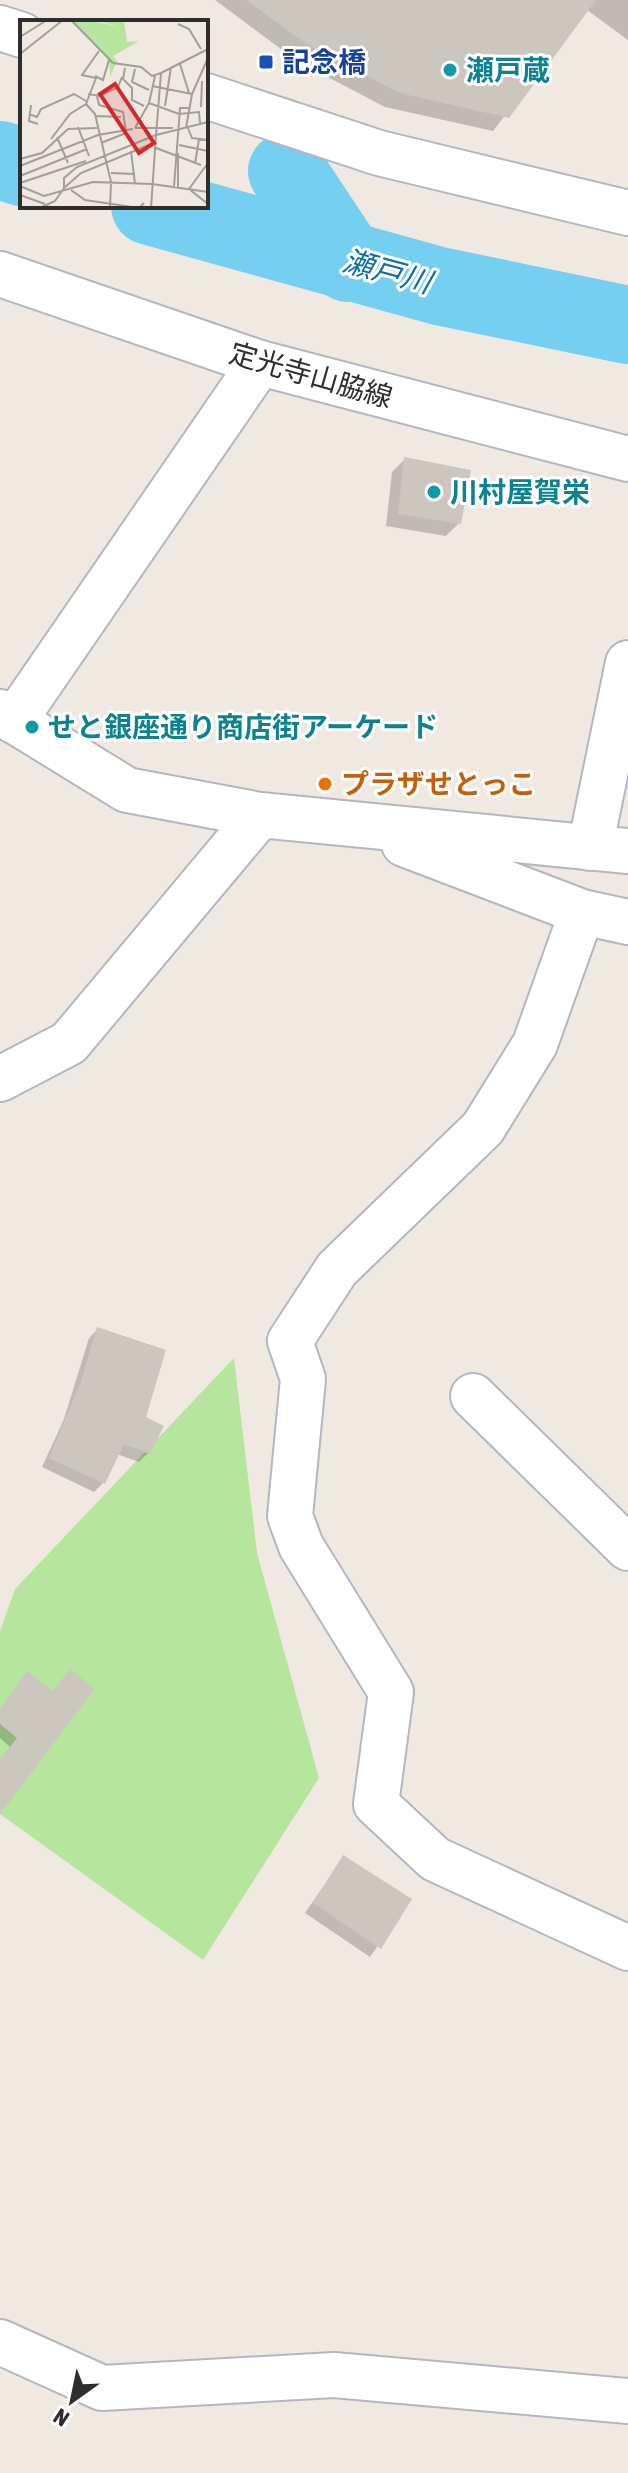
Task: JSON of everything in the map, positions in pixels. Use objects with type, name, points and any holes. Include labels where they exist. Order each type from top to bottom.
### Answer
[{"type":"street","points":[[0,28],[20,34]]},
{"type":"street","points":[[208,97],[379,153],[628,213]]},
{"type":"street","name":"定光寺山脇線","points":[[0,274],[260,363],[628,459]]},
{"type":"street","points":[[260,363],[7,716],[127,790],[260,815],[347,821],[609,849],[628,663]]},
{"type":"street","points":[[0,1079],[69,1043],[260,815]]},
{"type":"street","points":[[347,821],[582,912],[628,922]]},
{"type":"street","points":[[582,912],[535,1044],[483,1128],[337,1269],[290,1341],[303,1379],[290,1516],[301,1546],[391,1692],[376,1804],[435,1859],[628,1948]]},
{"type":"street","points":[[473,1396],[628,1548]]},
{"type":"street","points":[[0,2342],[102,2388],[334,2375],[628,2401]]},
{"type":"green space","points":[[234,1358],[257,1553],[319,1778],[203,1960],[0,1814],[0,1631],[15,1589]]},
{"type":"building","name":"瀬戸蔵","points":[[246,0],[596,0],[509,118],[400,93],[311,47]]},
{"type":"building","name":"川村屋賀栄","points":[[404,457],[471,470],[461,524],[398,514]]},
{"type":"building","points":[[97,1327],[166,1350],[146,1417],[164,1426],[150,1454],[124,1444],[105,1484],[49,1458],[81,1381]]},
{"type":"building","points":[[70,1669],[95,1689],[0,1814],[0,1759],[17,1738],[0,1724],[0,1708],[27,1671],[53,1691]]},
{"type":"building","points":[[343,1855],[412,1899],[381,1949],[313,1903]]},
{"type":"waterway","name":"瀬戸川","points":[[0,160],[20,166]]},
{"type":"waterway","points":[[287,171],[348,263]]},
{"type":"waterway","name":"瀬戸川","points":[[157,208],[439,286],[628,325]]},
{"type":"place","name":"記念橋","points":[[266,62]]},
{"type":"place","name":"瀬戸蔵","points":[[450,70]]},
{"type":"place","name":"川村屋賀栄","points":[[434,492]]},
{"type":"place","name":"せと銀座通り商店街アーケード","points":[[32,727]]},
{"type":"place","name":"プラザせとっこ","points":[[325,784]]}]
